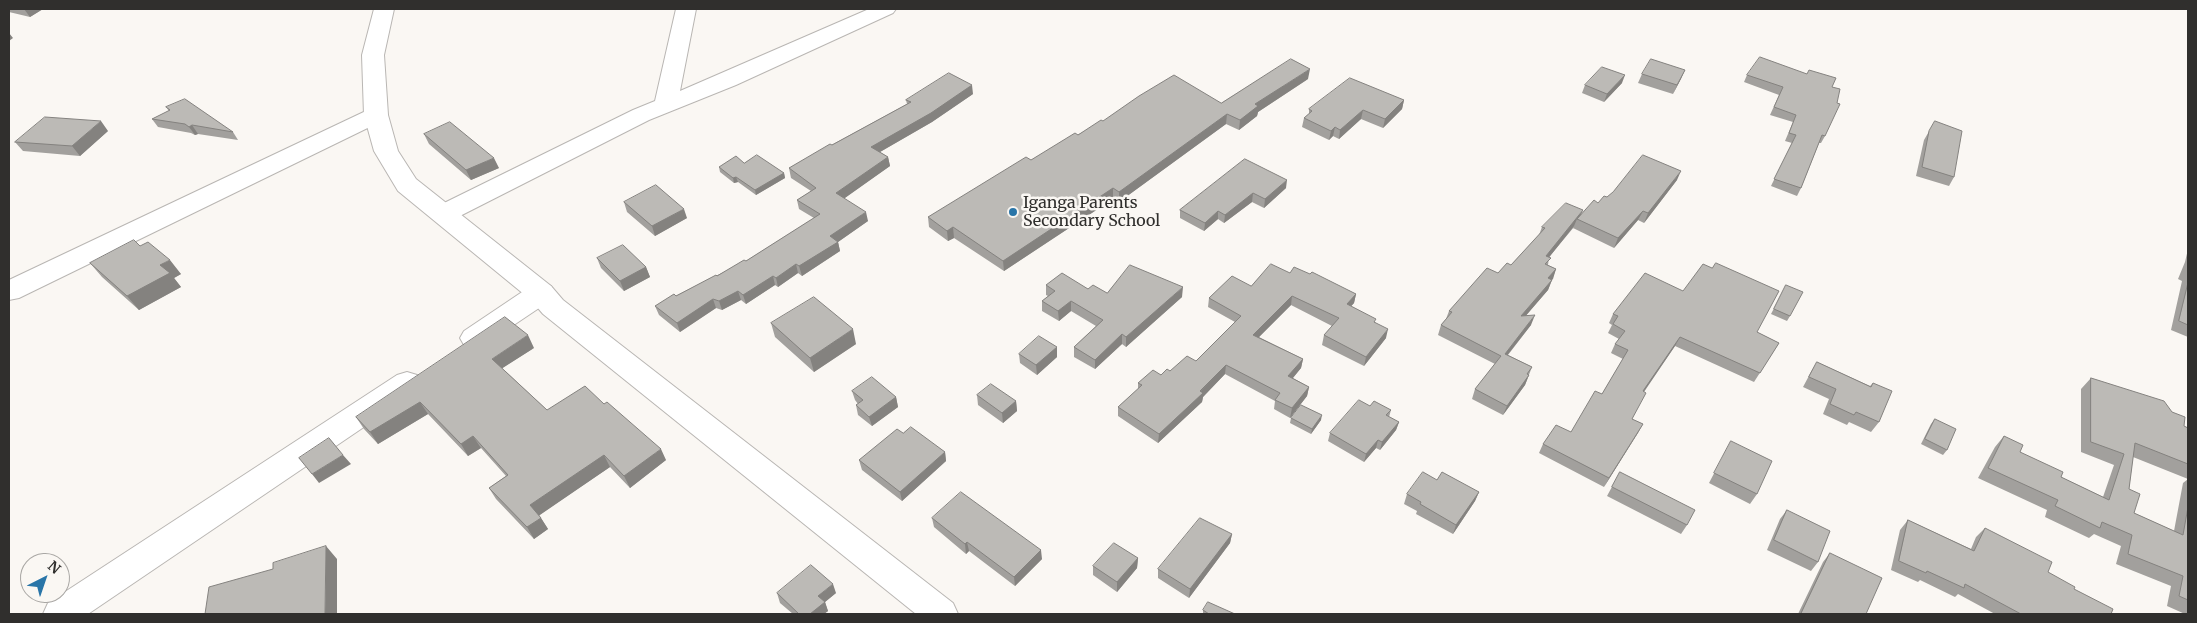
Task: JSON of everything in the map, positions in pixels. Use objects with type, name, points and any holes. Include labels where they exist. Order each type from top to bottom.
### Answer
[{"type":"street","points":[[384,9],[373,55],[376,115],[386,151],[407,185],[541,293],[553,307],[941,614]]},
{"type":"street","points":[[666,104],[686,9]]},
{"type":"street","points":[[442,214],[666,104],[728,80],[886,9]]},
{"type":"street","points":[[9,291],[376,115]]},
{"type":"street","points":[[60,614],[541,293]]},
{"type":"building","points":[[1760,57],[1807,74],[1809,70],[1836,78],[1832,87],[1840,89],[1837,103],[1840,104],[1825,136],[1822,135],[1801,188],[1774,179],[1796,135],[1789,133],[1796,115],[1774,107],[1783,87],[1747,75]]},
{"type":"building","points":[[1291,59],[1310,69],[1255,104],[1258,106],[1240,120],[1227,114],[1119,192],[1113,188],[1003,261],[953,227],[947,231],[928,217],[1026,157],[1031,160],[1075,133],[1078,135],[1101,120],[1103,121],[1174,75],[1221,103]]},
{"type":"building","points":[[1651,59],[1685,70],[1677,85],[1642,74]]},
{"type":"building","points":[[1602,67],[1625,75],[1607,94],[1585,85]]},
{"type":"building","points":[[949,73],[972,85],[931,113],[871,147],[888,157],[836,193],[866,212],[830,236],[838,242],[799,266],[796,264],[776,278],[773,276],[743,295],[738,291],[719,301],[713,299],[677,323],[655,306],[674,294],[676,296],[717,276],[744,260],[746,261],[820,214],[797,200],[816,188],[789,168],[830,144],[832,145],[911,102],[906,100]]},
{"type":"building","points":[[1350,78],[1404,100],[1385,119],[1363,110],[1340,130],[1335,127],[1331,131],[1304,118],[1312,111],[1309,109]]},
{"type":"building","points":[[185,99],[233,132],[192,125],[189,127],[185,124],[152,119],[170,110],[166,107]]},
{"type":"building","points":[[45,117],[101,121],[72,146],[15,142]]},
{"type":"building","points":[[1935,121],[1962,131],[1954,177],[1922,167],[1929,131]]},
{"type":"building","points":[[450,122],[494,158],[466,170],[424,134]]},
{"type":"building","points":[[757,155],[784,173],[755,190],[736,177],[733,178],[719,167],[736,156],[744,163]]},
{"type":"building","points":[[1643,155],[1681,171],[1648,213],[1643,211],[1618,238],[1577,219],[1594,200],[1598,203],[1604,196],[1607,197],[1613,192]]},
{"type":"building","points":[[1245,159],[1287,180],[1265,199],[1253,193],[1225,215],[1218,211],[1205,223],[1180,210]]},
{"type":"building","points":[[656,185],[684,209],[652,226],[624,202]]},
{"type":"building","points":[[1566,203],[1583,210],[1546,256],[1551,258],[1545,264],[1556,269],[1548,278],[1552,280],[1521,316],[1535,315],[1505,354],[1532,367],[1527,374],[1529,375],[1507,406],[1475,389],[1501,356],[1441,325],[1452,312],[1449,311],[1487,268],[1498,273],[1507,263],[1511,265],[1545,228],[1542,227]]},
{"type":"building","points":[[134,240],[140,246],[148,242],[170,260],[160,265],[170,273],[127,296],[90,263]]},
{"type":"building","points":[[623,245],[646,267],[620,281],[597,258]]},
{"type":"building","points":[[1716,263],[1779,291],[1757,332],[1779,343],[1760,373],[1680,337],[1643,391],[1646,393],[1632,419],[1643,424],[1609,478],[1543,444],[1556,425],[1571,432],[1595,391],[1602,394],[1628,350],[1615,344],[1625,331],[1613,324],[1618,316],[1613,314],[1645,273],[1683,291],[1703,264],[1712,268]]},
{"type":"building","points":[[1271,264],[1290,273],[1294,267],[1310,274],[1312,272],[1356,294],[1347,304],[1376,319],[1374,322],[1388,329],[1366,357],[1324,335],[1339,318],[1292,296],[1253,335],[1303,359],[1288,376],[1309,387],[1292,408],[1275,400],[1280,393],[1226,365],[1200,391],[1203,393],[1159,434],[1118,407],[1142,385],[1138,383],[1153,370],[1161,375],[1167,369],[1170,371],[1187,356],[1196,361],[1241,316],[1209,298],[1232,276],[1251,286]]},
{"type":"building","points":[[1130,265],[1183,287],[1126,337],[1122,334],[1095,360],[1074,347],[1103,320],[1071,301],[1058,311],[1042,301],[1055,291],[1046,285],[1062,273],[1088,289],[1093,285],[1107,293]]},
{"type":"building","points":[[2188,283],[2188,325],[2179,321]]},
{"type":"building","points":[[1786,285],[1803,292],[1790,316],[1774,309]]},
{"type":"building","points":[[814,297],[853,329],[810,358],[771,323]]},
{"type":"building","points":[[505,317],[528,335],[492,359],[547,410],[585,386],[604,404],[607,402],[661,449],[624,476],[604,455],[530,505],[541,518],[527,527],[489,488],[508,475],[473,436],[461,444],[420,402],[370,432],[356,417]]},
{"type":"building","points":[[1039,336],[1057,347],[1036,365],[1019,354]]},
{"type":"building","points":[[1817,362],[1871,387],[1873,383],[1892,391],[1879,422],[1856,412],[1854,415],[1830,404],[1836,389],[1809,377]]},
{"type":"building","points":[[872,377],[896,397],[869,417],[856,405],[863,400],[852,391]]},
{"type":"building","points":[[2091,378],[2164,401],[2172,412],[2185,417],[2184,426],[2188,428],[2188,464],[2135,443],[2129,489],[2140,494],[2134,513],[2183,535],[2188,507],[2188,600],[2179,596],[2183,576],[2128,554],[2132,535],[2102,522],[2100,528],[2055,506],[2058,500],[1988,468],[2004,436],[2023,445],[2020,452],[2063,472],[2061,477],[2109,500],[2124,454],[2091,442]]},
{"type":"building","points":[[991,384],[1016,401],[1002,413],[977,395]]},
{"type":"building","points":[[1359,400],[1370,406],[1374,401],[1391,410],[1386,415],[1399,422],[1382,442],[1378,440],[1366,454],[1330,433]]},
{"type":"building","points":[[1301,405],[1322,415],[1312,429],[1291,418]]},
{"type":"building","points":[[1935,419],[1956,429],[1947,450],[1925,439]]},
{"type":"building","points":[[911,427],[945,452],[900,492],[859,460],[897,429],[903,433]]},
{"type":"building","points":[[329,438],[343,455],[312,474],[299,458]]},
{"type":"building","points":[[1731,441],[1772,461],[1757,494],[1714,473]]},
{"type":"building","points":[[1423,472],[1437,480],[1442,472],[1479,492],[1456,525],[1420,504],[1421,502],[1407,494]]},
{"type":"building","points":[[1620,472],[1695,510],[1687,525],[1612,487]]},
{"type":"building","points":[[961,492],[1041,550],[1014,577],[967,542],[965,544],[932,518]]},
{"type":"building","points":[[1787,510],[1830,531],[1818,562],[1774,540]]},
{"type":"building","points":[[1200,518],[1232,534],[1190,589],[1158,569]]},
{"type":"building","points":[[1908,520],[1974,551],[1985,528],[2052,562],[2048,572],[2075,587],[2074,589],[2113,609],[2111,614],[2021,614],[1965,584],[1964,588],[1927,571],[1926,573],[1899,561]]},
{"type":"building","points":[[1114,543],[1138,558],[1117,582],[1093,566]]},
{"type":"building","points":[[326,546],[325,614],[205,614],[209,587],[273,569],[273,563]]},
{"type":"building","points":[[1830,553],[1882,578],[1866,614],[1801,614]]},
{"type":"building","points":[[811,565],[833,584],[818,596],[825,602],[810,614],[799,614],[777,593]]},
{"type":"building","points":[[1208,602],[1235,614],[1209,614],[1203,610]]},
{"type":"place","name":"Iganga Parents Secondary School","points":[[1013,212]]}]
